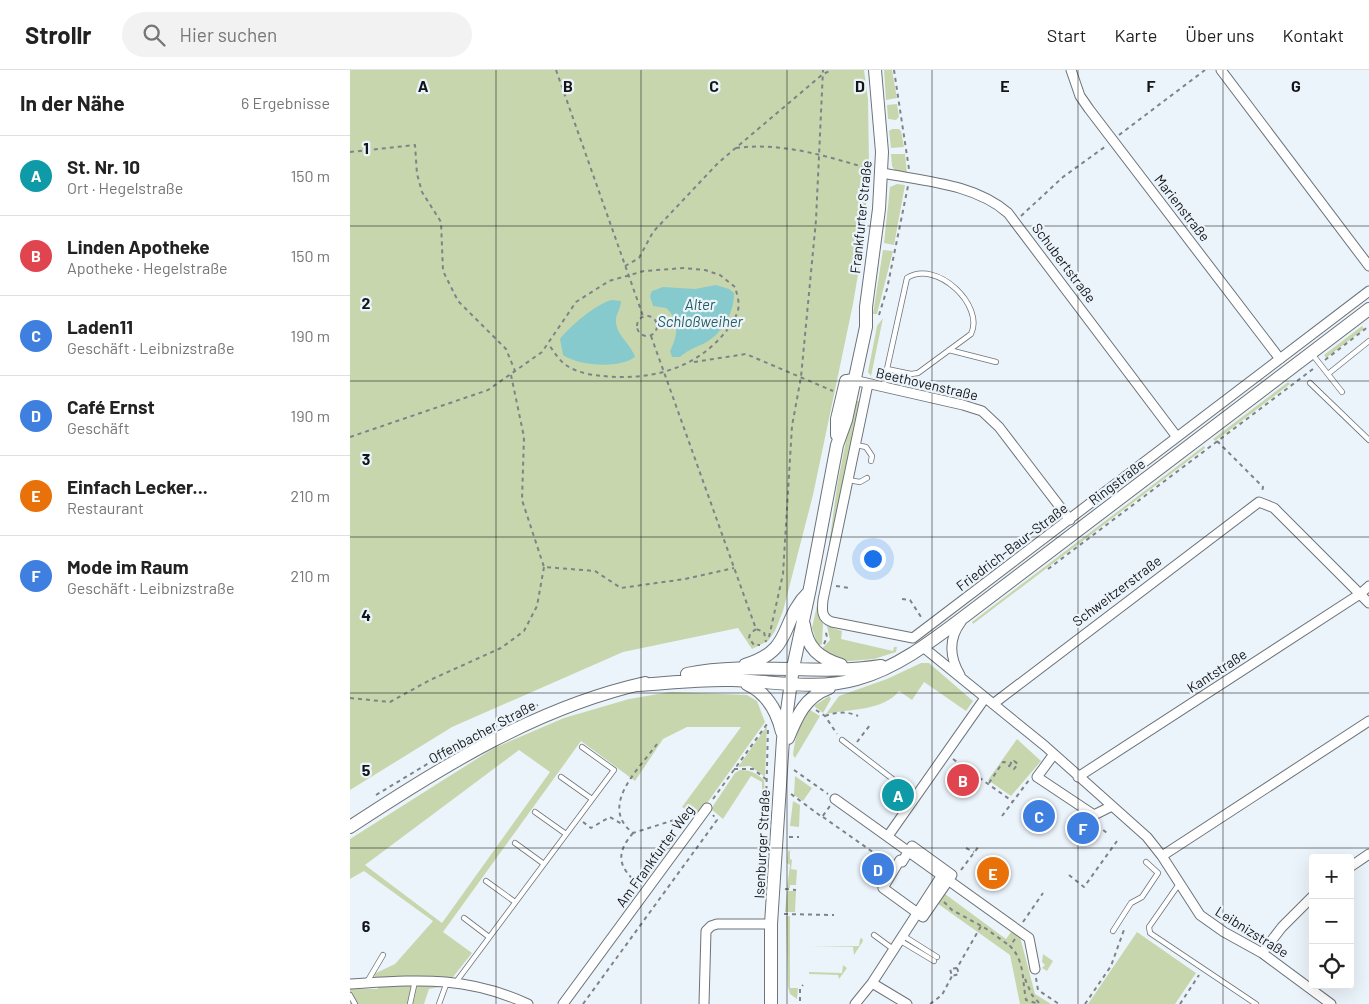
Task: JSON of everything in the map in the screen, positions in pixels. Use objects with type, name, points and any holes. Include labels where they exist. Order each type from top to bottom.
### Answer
[{"type":"main road","name":"Frankfurter Straße","points":[[790,686],[837,445],[846,420],[850,380],[866,327],[866,307],[882,173],[881,127],[875,70]]},
{"type":"main road","name":"Ringstraße","points":[[790,686],[842,683],[865,677],[923,647],[1369,308]]},
{"type":"main road","points":[[783,739],[776,712],[766,696],[734,674],[776,649],[784,638],[798,603],[810,590]]},
{"type":"main road","points":[[804,620],[805,632],[812,650],[823,658],[850,668]]},
{"type":"main road","name":"Ringstraße","points":[[792,668],[871,668],[896,662]]},
{"type":"main road","name":"Offenbacher Straße","points":[[350,827],[458,759],[528,723],[586,699],[696,672],[734,674],[792,668]]},
{"type":"main road","name":"Offenbacher Straße","points":[[734,674],[790,686]]},
{"type":"main road","points":[[785,773],[788,738],[802,708],[815,694],[842,683]]},
{"type":"main road","name":"Isenburger Straße","points":[[772,1004],[771,924],[785,773],[783,739],[790,686]]},
{"type":"street","name":"Marienstraße","points":[[1071,70],[1080,96],[1089,109],[1280,359]]},
{"type":"street","points":[[1222,70],[1369,266]]},
{"type":"street","name":"Schubertstraße","points":[[882,173],[972,192],[993,201],[1008,213],[1177,437]]},
{"type":"street","name":"Friedrich-Baur-Straße","points":[[827,580],[823,614],[825,618],[832,622],[905,638],[913,638],[929,628],[1369,291]]},
{"type":"street","name":"Beethovenstraße","points":[[850,380],[982,411],[999,427],[1070,520]]},
{"type":"street","points":[[810,590],[827,580],[868,384]]},
{"type":"street","points":[[1259,502],[1274,508],[1369,603]]},
{"type":"street","name":"Schweitzerstraße","points":[[888,836],[946,754],[989,701],[1259,502]]},
{"type":"street","name":"Kantstraße","points":[[1078,777],[1360,594],[1369,586]]},
{"type":"street","name":"Leibnizstraße","points":[[963,680],[953,660],[952,638],[965,616]]},
{"type":"street","name":"Leibnizstraße","points":[[923,647],[1054,754],[1110,807],[1139,830],[1162,856],[1194,907],[1208,922],[1262,953],[1331,1004]]},
{"type":"street","points":[[1162,856],[1369,721]]},
{"type":"street","points":[[1054,754],[1037,777],[1094,815],[1110,807]]},
{"type":"street","points":[[835,799],[1029,938],[1034,970]]},
{"type":"street","name":"Am Frankfurter Weg","points":[[562,1004],[648,891],[707,808]]},
{"type":"street","points":[[909,851],[882,888],[923,917],[948,879]]},
{"type":"street","points":[[1354,865],[1369,854]]},
{"type":"street","points":[[855,1004],[872,983],[916,912],[948,879]]},
{"type":"street","points":[[1262,953],[1282,927],[1310,899]]},
{"type":"street","points":[[704,1004],[706,931],[711,926],[717,924],[771,924]]},
{"type":"street","points":[[350,984],[416,980],[452,981],[498,992],[528,1004]]},
{"type":"street","points":[[872,983],[906,1004]]},
{"type":"lane","points":[[883,387],[905,282],[913,274],[926,273],[947,280],[973,313],[974,328],[971,334],[918,373],[911,374],[887,369]]},
{"type":"lane","points":[[1328,374],[1369,341]]},
{"type":"lane","points":[[949,350],[996,362]]},
{"type":"lane","points":[[1312,353],[1342,392]]},
{"type":"lane","points":[[1310,383],[1369,440]]},
{"type":"lane","points":[[856,445],[866,447],[872,456],[871,461]]},
{"type":"lane","points":[[848,480],[860,482],[867,478]]},
{"type":"lane","points":[[842,740],[916,797]]},
{"type":"lane","points":[[439,1004],[452,981],[489,937],[614,770],[582,747]]},
{"type":"lane","points":[[561,777],[592,799]]},
{"type":"lane","points":[[535,812],[566,834]]},
{"type":"lane","points":[[515,843],[544,864]]},
{"type":"lane","points":[[1113,931],[1132,903],[1142,897],[1158,873],[1146,862]]},
{"type":"lane","points":[[486,881],[515,902]]},
{"type":"lane","points":[[1179,884],[1149,927],[1150,933],[1256,1004]]},
{"type":"lane","points":[[464,918],[489,937]]},
{"type":"lane","points":[[874,935],[893,949]]},
{"type":"lane","points":[[900,938],[936,959]]},
{"type":"lane","points":[[366,983],[383,955]]},
{"type":"lane","points":[[410,1004],[416,980]]},
{"type":"lane","points":[[350,995],[355,1004]]},
{"type":"path","points":[[556,70],[643,316]]},
{"type":"path","points":[[768,643],[784,574],[792,426],[801,377],[816,220],[823,70]]},
{"type":"path","points":[[625,266],[639,258],[653,232],[718,163],[822,74],[832,70]]},
{"type":"path","points":[[876,321],[887,289],[909,178],[894,70]]},
{"type":"path","points":[[350,152],[415,145],[417,174],[422,192],[441,222],[443,271],[458,301],[506,349],[515,371]]},
{"type":"path","points":[[736,148],[756,146],[793,149],[882,173]]},
{"type":"path","points":[[350,437],[488,390],[549,345],[576,302],[603,284],[628,275],[662,268],[705,270],[720,275],[735,287],[738,309],[735,319],[713,345],[692,362]]},
{"type":"path","points":[[643,316],[652,317],[658,325],[655,334],[651,336],[640,334],[637,330],[639,320],[643,316]]},
{"type":"path","points":[[1210,446],[1369,326]]},
{"type":"path","points":[[651,336],[756,629],[764,632],[766,636],[765,641],[758,645],[754,645],[749,638],[750,634],[756,629]]},
{"type":"path","points":[[549,345],[563,363],[571,369],[592,375],[625,377],[664,372],[692,362],[746,354],[835,392]]},
{"type":"path","points":[[350,698],[390,702],[430,680],[501,648],[524,631],[538,606],[544,567],[522,500],[524,437],[511,374]]},
{"type":"path","points":[[1217,441],[1263,487],[1259,502]]},
{"type":"path","points":[[544,567],[595,571],[620,588],[685,579],[734,568]]},
{"type":"path","points":[[827,580],[849,588]]},
{"type":"path","points":[[902,598],[910,600],[929,628]]},
{"type":"path","points":[[812,707],[825,716],[842,740]]},
{"type":"path","points":[[825,716],[835,712],[852,713],[858,716]]},
{"type":"path","name":"Am Frankfurter Weg","points":[[707,808],[768,722]]},
{"type":"path","points":[[853,748],[870,725]]},
{"type":"path","points":[[622,824],[619,811],[621,793],[657,744]]},
{"type":"path","points":[[946,754],[1012,801]]},
{"type":"path","points":[[988,783],[1003,762],[1012,763]]},
{"type":"path","points":[[734,769],[753,769],[766,780]]},
{"type":"path","points":[[785,773],[835,799],[822,817]]},
{"type":"path","points":[[785,773],[792,795],[895,868]]},
{"type":"path","points":[[1002,816],[1026,781],[1037,777]]},
{"type":"path","points":[[582,1004],[718,820],[707,808]]},
{"type":"path","points":[[648,891],[626,872],[622,864],[623,846],[633,833],[690,814],[698,820]]},
{"type":"path","points":[[1094,815],[1097,826],[1108,834]]},
{"type":"path","points":[[583,822],[591,828],[610,817],[633,833]]},
{"type":"path","points":[[788,837],[799,837]]},
{"type":"path","points":[[1069,875],[1084,886],[1117,841]]},
{"type":"path","points":[[948,879],[979,846]]},
{"type":"path","points":[[966,848],[974,852]]},
{"type":"path","points":[[785,889],[796,890]]},
{"type":"path","points":[[1010,946],[1021,932],[1023,920],[1043,893]]},
{"type":"path","points":[[938,895],[952,910],[982,926],[1010,946],[1019,958],[1032,995],[1039,1004]]},
{"type":"path","points":[[784,914],[834,915]]},
{"type":"path","points":[[1085,1004],[1111,966],[1126,924]]},
{"type":"path","points":[[930,1004],[942,995],[952,976],[950,970],[957,968],[982,926]]},
{"type":"path","points":[[952,976],[959,974],[957,968]]},
{"type":"path","points":[[1180,1004],[1203,969]]},
{"type":"path","points":[[1034,970],[1038,990],[1059,1004]]},
{"type":"path","points":[[1025,978],[1025,996],[1029,1003],[1039,1004]]},
{"type":"path","points":[[800,1001],[800,988],[803,985]]},
{"type":"green space","points":[[350,70],[864,70],[868,99],[869,163],[863,245],[853,304],[813,495],[783,611],[775,631],[768,641],[752,649],[738,628],[623,652],[452,727],[350,790]]},
{"type":"green space","points":[[884,70],[892,70],[897,98],[886,100]]},
{"type":"green space","points":[[897,104],[899,117],[896,120],[888,119],[887,105]]},
{"type":"green space","points":[[899,129],[901,131],[904,147],[891,148],[889,131]]},
{"type":"green space","points":[[891,154],[905,154],[907,174],[895,171],[892,166]]},
{"type":"green space","points":[[897,184],[905,185],[894,245],[884,243],[890,187]]},
{"type":"green space","points":[[883,250],[893,251],[877,314],[873,314]]},
{"type":"green space","points":[[883,318],[871,376],[868,372],[877,326]]},
{"type":"green space","points":[[1362,326],[1364,329],[1326,358],[1324,355]]},
{"type":"green space","points":[[1288,382],[1290,384],[1215,441],[1213,439]]},
{"type":"green space","points":[[854,400],[862,402],[826,567],[837,486]]},
{"type":"green space","points":[[1204,446],[1205,448],[973,624],[972,622]]},
{"type":"green space","points":[[821,587],[818,611],[823,623],[822,644],[818,646],[812,628]]},
{"type":"green space","points":[[827,626],[842,631],[841,639],[893,651],[894,647],[897,647],[896,652],[874,659],[834,661],[820,651],[830,640]]},
{"type":"green space","points":[[921,663],[929,663],[973,701],[966,711],[924,682],[912,700],[899,691],[892,698],[875,706],[826,714],[839,696],[887,679]]},
{"type":"green space","points":[[670,692],[747,695],[757,701],[765,722],[697,817],[682,807],[741,727],[687,727],[663,739],[635,781],[581,741],[443,932],[472,953],[446,986],[429,989],[424,1004],[350,1004],[350,989],[378,989],[374,974],[395,964],[433,921],[364,871],[350,879],[350,839],[494,748],[564,718],[629,699]],"holes":[[[519,750],[550,772],[442,923],[365,865]]]},
{"type":"green space","points":[[829,696],[831,699],[823,713],[814,706]]},
{"type":"green space","points":[[810,710],[820,716],[795,758],[793,755],[797,736]]},
{"type":"green space","points":[[767,726],[765,777],[750,766],[738,767]]},
{"type":"green space","points":[[1017,739],[1041,761],[1011,796],[988,780]]},
{"type":"green space","points":[[740,770],[753,772],[764,780],[765,792],[762,792],[762,782],[751,776],[723,819],[711,809],[735,773]]},
{"type":"green space","points":[[795,776],[812,788],[803,801],[794,795]]},
{"type":"green space","points":[[793,801],[800,805],[799,827],[790,826]]},
{"type":"green space","points":[[792,850],[790,851],[791,869],[797,870],[796,885],[790,885],[790,888],[787,888],[790,865],[787,863],[788,851]]},
{"type":"green space","points":[[787,891],[796,891],[795,912],[785,912]]},
{"type":"green space","points":[[941,891],[1006,939],[1011,932],[1020,937],[1035,994],[1051,1004],[1020,1004],[1010,955],[934,901]]},
{"type":"green space","points":[[786,916],[790,916],[790,988],[798,988],[797,999],[790,994],[788,987]]},
{"type":"green space","points":[[1137,932],[1196,973],[1175,1004],[1088,1004]]},
{"type":"green space","points":[[862,938],[863,941],[854,955],[853,947],[809,947],[859,946],[860,939]]},
{"type":"green space","points":[[1043,954],[1053,961],[1047,971],[1042,968],[1045,965],[1042,962]]},
{"type":"green space","points":[[843,965],[847,968],[839,979],[838,975],[809,974],[809,972],[842,973]]},
{"type":"water","name":"Alter Schloßweiher","points":[[716,285],[729,289],[734,293],[732,308],[726,322],[717,334],[705,343],[680,357],[672,357],[670,351],[675,340],[676,323],[666,308],[653,306],[650,296],[652,291],[663,287],[695,289]]},
{"type":"water","name":"Alter Schloßweiher","points":[[612,300],[621,301],[616,325],[635,357],[619,363],[599,365],[579,362],[563,355],[560,339],[564,334],[591,310]]},
{"type":"place","name":"Linden Apotheke","points":[[963,780]]},
{"type":"place","name":"St. Nr. 10","points":[[898,795]]},
{"type":"place","name":"Laden11","points":[[1039,816]]},
{"type":"place","name":"Mode im Raum","points":[[1083,828]]},
{"type":"place","name":"Café Ernst","points":[[878,869]]},
{"type":"place","name":"Einfach Lecker...","points":[[993,873]]}]
